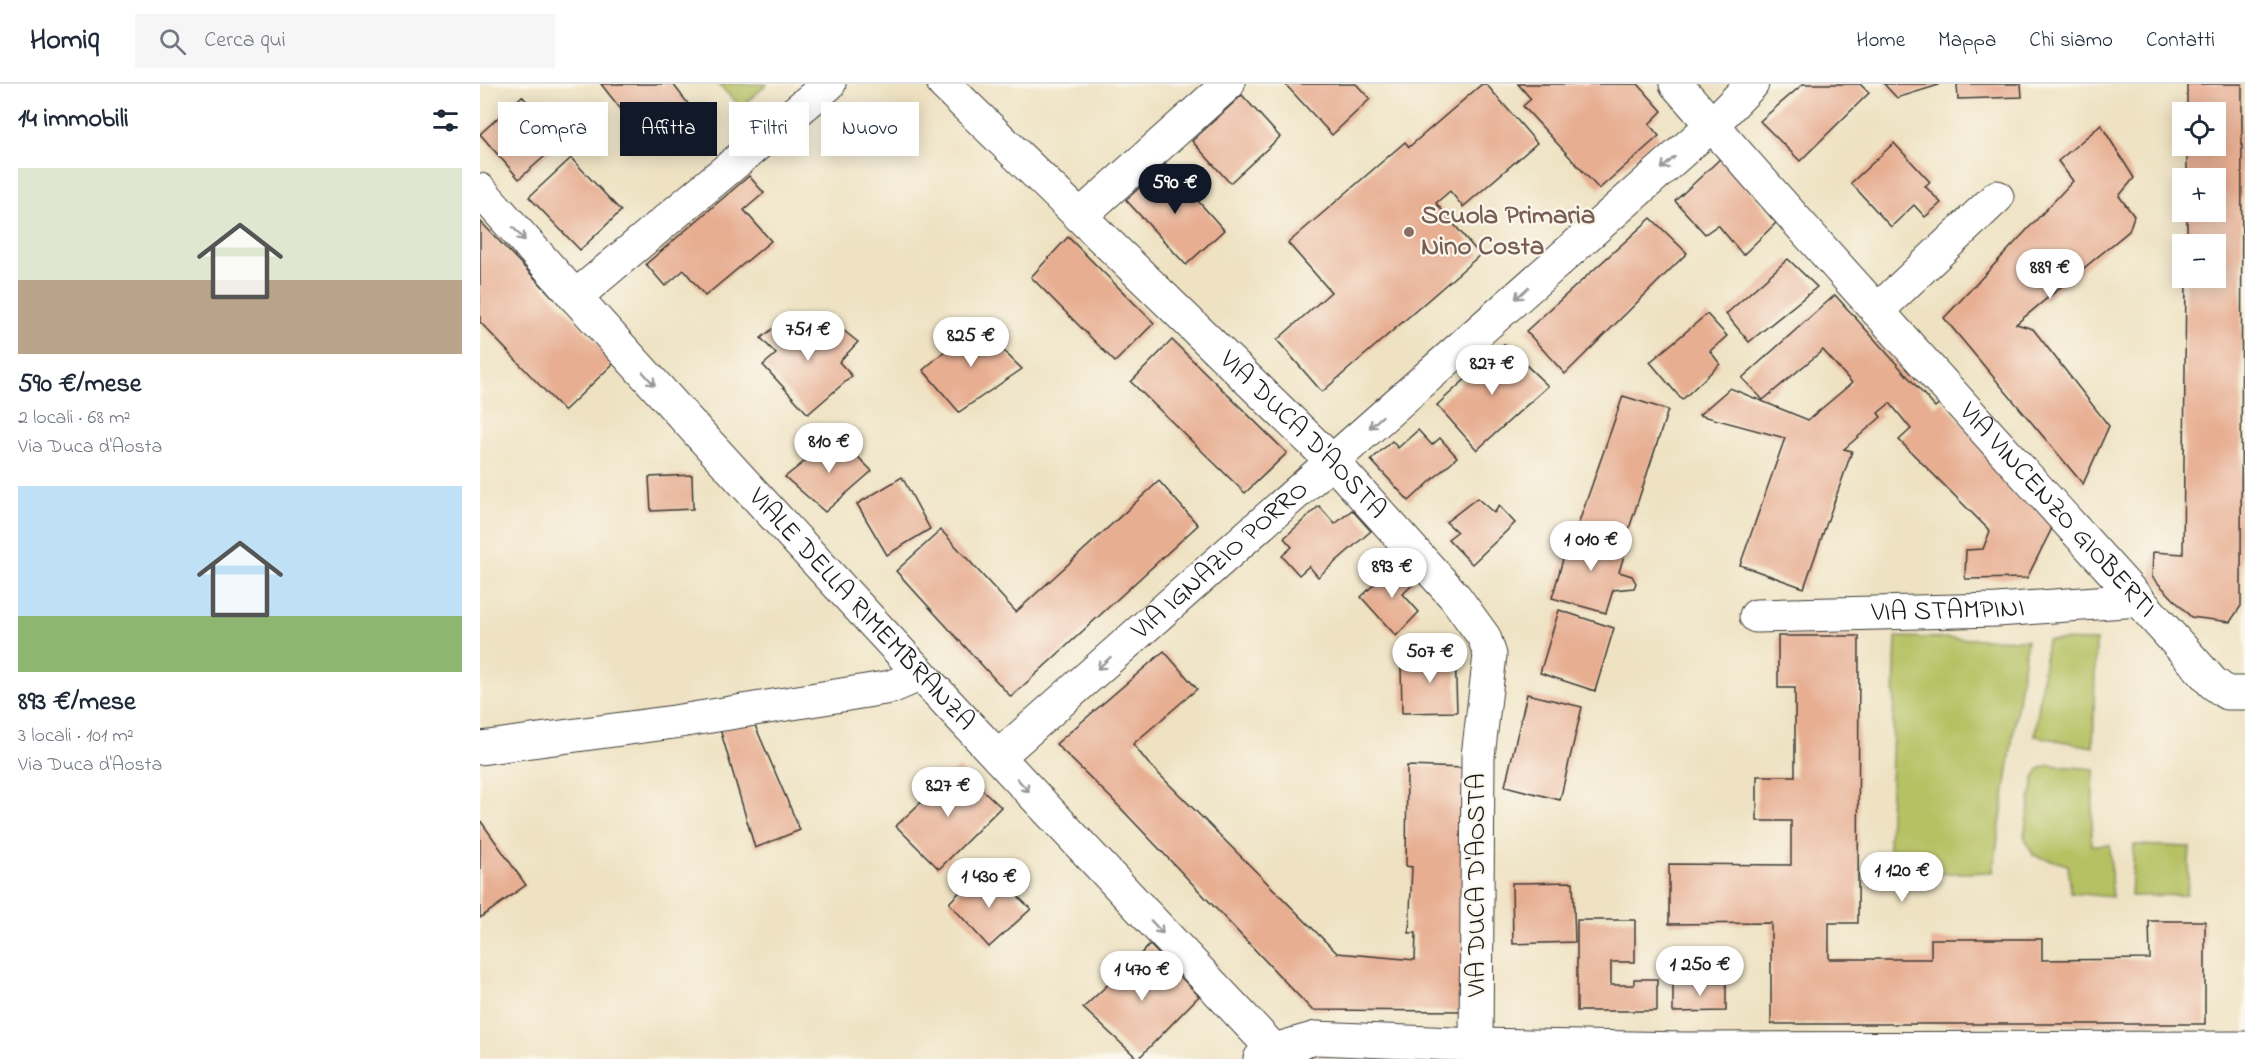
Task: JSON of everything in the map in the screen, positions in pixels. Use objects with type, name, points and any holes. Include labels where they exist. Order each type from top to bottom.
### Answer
[{"type":"street","points":[[575,297],[830,84]]},
{"type":"street","name":"VIA DUCA D'AOSTA","points":[[944,84],[1332,461],[1455,597],[1484,637],[1490,655],[1478,756],[1476,1045]]},
{"type":"street","points":[[1080,216],[1228,84]]},
{"type":"street","name":"VIA VINCENZO GIOBERTI","points":[[1676,84],[2212,683],[2227,693],[2245,693]]},
{"type":"street","name":"VIA IGNAZIO PORRO","points":[[998,757],[1712,125],[1752,84]]},
{"type":"street","name":"VIALE DELLA RIMEMBRANZA","points":[[480,190],[1267,1055]]},
{"type":"street","points":[[1877,311],[1997,197]]},
{"type":"street","name":"VIA STAMPINI","points":[[1756,616],[1996,610],[2139,600]]},
{"type":"street","points":[[480,748],[674,722],[891,687],[921,674]]},
{"type":"street","points":[[1267,1055],[1316,1038],[1476,1045],[1685,1049],[2227,1051]]},
{"type":"green space","points":[[718,84],[767,84],[747,102],[736,102]]},
{"type":"green space","points":[[1896,637],[2027,640],[1993,872],[1888,875]]},
{"type":"green space","points":[[2047,640],[2096,641],[2093,747],[2035,736]]},
{"type":"green space","points":[[2049,765],[2094,769],[2091,845],[2110,845],[2112,897],[2071,893],[2068,865],[2033,855],[2024,836],[2034,779],[2039,769]]},
{"type":"green space","points":[[2134,845],[2190,847],[2187,895],[2131,896]]},
{"type":"building","points":[[601,84],[673,84],[687,102],[620,102],[620,108]]},
{"type":"building","points":[[1285,84],[1356,84],[1370,99],[1332,135]]},
{"type":"building","points":[[1482,84],[1486,84],[1537,143],[1463,207],[1450,191],[1436,203],[1480,255],[1322,392],[1277,340],[1331,292],[1288,243],[1405,142],[1409,147]]},
{"type":"building","points":[[1518,84],[1638,84],[1662,111],[1649,124],[1659,136],[1599,189],[1523,106],[1531,99]]},
{"type":"building","points":[[1803,84],[1860,84],[1869,93],[1800,161],[1760,121]]},
{"type":"building","points":[[1884,84],[1939,84],[1939,85],[1897,98]]},
{"type":"building","points":[[1957,84],[2021,84],[2022,97],[1958,99]]},
{"type":"building","points":[[2187,84],[2242,84],[2241,606],[2230,622],[2191,617],[2152,577],[2153,552],[2183,554],[2186,288],[2226,288],[2226,234],[2187,234],[2187,222],[2226,222],[2226,168],[2187,168],[2187,156],[2226,156],[2226,102],[2187,102]]},
{"type":"building","points":[[1242,95],[1280,137],[1230,183],[1192,141]]},
{"type":"building","points":[[522,96],[527,102],[515,102]]},
{"type":"building","points":[[498,118],[498,155],[480,134]]},
{"type":"building","points":[[2101,125],[2134,178],[2119,196],[2134,216],[2129,231],[2016,324],[2033,329],[2109,426],[2083,484],[1944,318],[2073,181],[2058,161]]},
{"type":"building","points":[[1894,143],[1930,182],[1925,186],[1941,203],[1925,217],[1914,205],[1891,227],[1851,183]]},
{"type":"building","points":[[499,156],[545,156],[519,179]]},
{"type":"building","points":[[1722,157],[1776,223],[1743,255],[1718,225],[1705,234],[1675,201]]},
{"type":"building","points":[[571,158],[621,211],[580,250],[529,197]]},
{"type":"building","points":[[1165,164],[1224,230],[1186,265],[1126,200]]},
{"type":"building","points":[[749,176],[764,193],[744,210],[771,241],[705,296],[684,270],[665,286],[646,264]]},
{"type":"building","points":[[1651,218],[1687,253],[1565,374],[1526,331]]},
{"type":"building","points":[[480,221],[615,362],[564,411],[480,322]]},
{"type":"building","points":[[1068,237],[1154,323],[1115,362],[1031,277]]},
{"type":"building","points":[[1788,259],[1817,287],[1749,342],[1726,314]]},
{"type":"building","points":[[1835,295],[1935,407],[1942,401],[2054,524],[2027,578],[1965,579],[1966,550],[1983,549],[1990,531],[1899,440],[1911,429],[1890,403],[1878,413],[1881,417],[1844,449],[1852,451],[1804,588],[1740,565],[1785,438],[1699,415],[1730,388],[1808,420],[1852,383],[1823,350],[1763,400],[1742,378]]},
{"type":"building","points":[[1707,314],[1727,336],[1710,351],[1720,364],[1682,400],[1650,362]]},
{"type":"building","points":[[785,319],[802,334],[813,324],[827,337],[839,327],[858,342],[839,362],[852,376],[808,414],[763,365],[776,354],[761,338]]},
{"type":"building","points":[[976,324],[1022,369],[959,412],[923,370]]},
{"type":"building","points":[[1172,340],[1287,453],[1245,493],[1131,382]]},
{"type":"building","points":[[1504,344],[1548,386],[1477,450],[1437,405]]},
{"type":"building","points":[[1623,396],[1668,410],[1625,541],[1578,525]]},
{"type":"building","points":[[1418,430],[1432,445],[1440,438],[1457,457],[1409,501],[1371,460],[1392,441],[1398,448]]},
{"type":"building","points":[[837,436],[872,471],[825,512],[785,477]]},
{"type":"building","points":[[692,475],[693,509],[651,511],[649,477]]},
{"type":"building","points":[[902,477],[930,529],[887,555],[857,504]]},
{"type":"building","points":[[1159,481],[1198,525],[1011,697],[896,571],[941,530],[1016,612]]},
{"type":"building","points":[[1477,498],[1494,513],[1499,506],[1515,523],[1472,564],[1448,539],[1457,532],[1446,522]]},
{"type":"building","points":[[1319,506],[1335,524],[1352,510],[1371,531],[1318,577],[1309,566],[1299,575],[1282,556],[1292,547],[1284,538]]},
{"type":"building","points":[[1571,531],[1627,546],[1619,572],[1632,576],[1636,583],[1634,588],[1613,590],[1606,613],[1552,598]]},
{"type":"building","points":[[1396,563],[1415,582],[1403,594],[1419,612],[1396,636],[1361,597]]},
{"type":"building","points":[[1559,610],[1614,628],[1595,691],[1540,673]]},
{"type":"building","points":[[1778,636],[1859,636],[1858,923],[1829,923],[1829,959],[1931,959],[1931,939],[2042,939],[2042,960],[2150,959],[2149,921],[2205,921],[2205,1024],[1771,1024],[1771,923],[1669,924],[1669,864],[1791,865],[1791,821],[1757,821],[1757,776],[1795,776],[1795,688],[1778,688]]},
{"type":"building","points":[[1164,651],[1197,689],[1133,744],[1148,763],[1337,953],[1415,960],[1416,933],[1409,933],[1412,867],[1406,866],[1407,766],[1464,768],[1463,1011],[1312,1010],[1111,798],[1056,744]]},
{"type":"building","points":[[1423,651],[1455,652],[1457,712],[1402,713],[1401,665],[1421,664]]},
{"type":"building","points":[[1527,694],[1582,707],[1560,800],[1505,786]]},
{"type":"building","points":[[754,723],[800,830],[755,848],[720,729]]},
{"type":"building","points":[[958,767],[1001,807],[939,869],[896,826]]},
{"type":"building","points":[[480,820],[526,885],[480,918]]},
{"type":"building","points":[[978,873],[1000,893],[1008,887],[1031,909],[989,947],[949,903]]},
{"type":"building","points":[[1573,882],[1575,942],[1513,944],[1512,883]]},
{"type":"building","points":[[1577,920],[1635,920],[1635,962],[1611,962],[1611,985],[1634,985],[1634,979],[1657,979],[1657,1011],[1577,1011]]},
{"type":"building","points":[[1150,945],[1199,996],[1138,1059],[1083,1008]]},
{"type":"building","points":[[1726,983],[1726,1011],[1673,1012],[1673,984]]},
{"type":"place","name":"Scuola Primaria Nino Costa","points":[[1409,232]]}]
